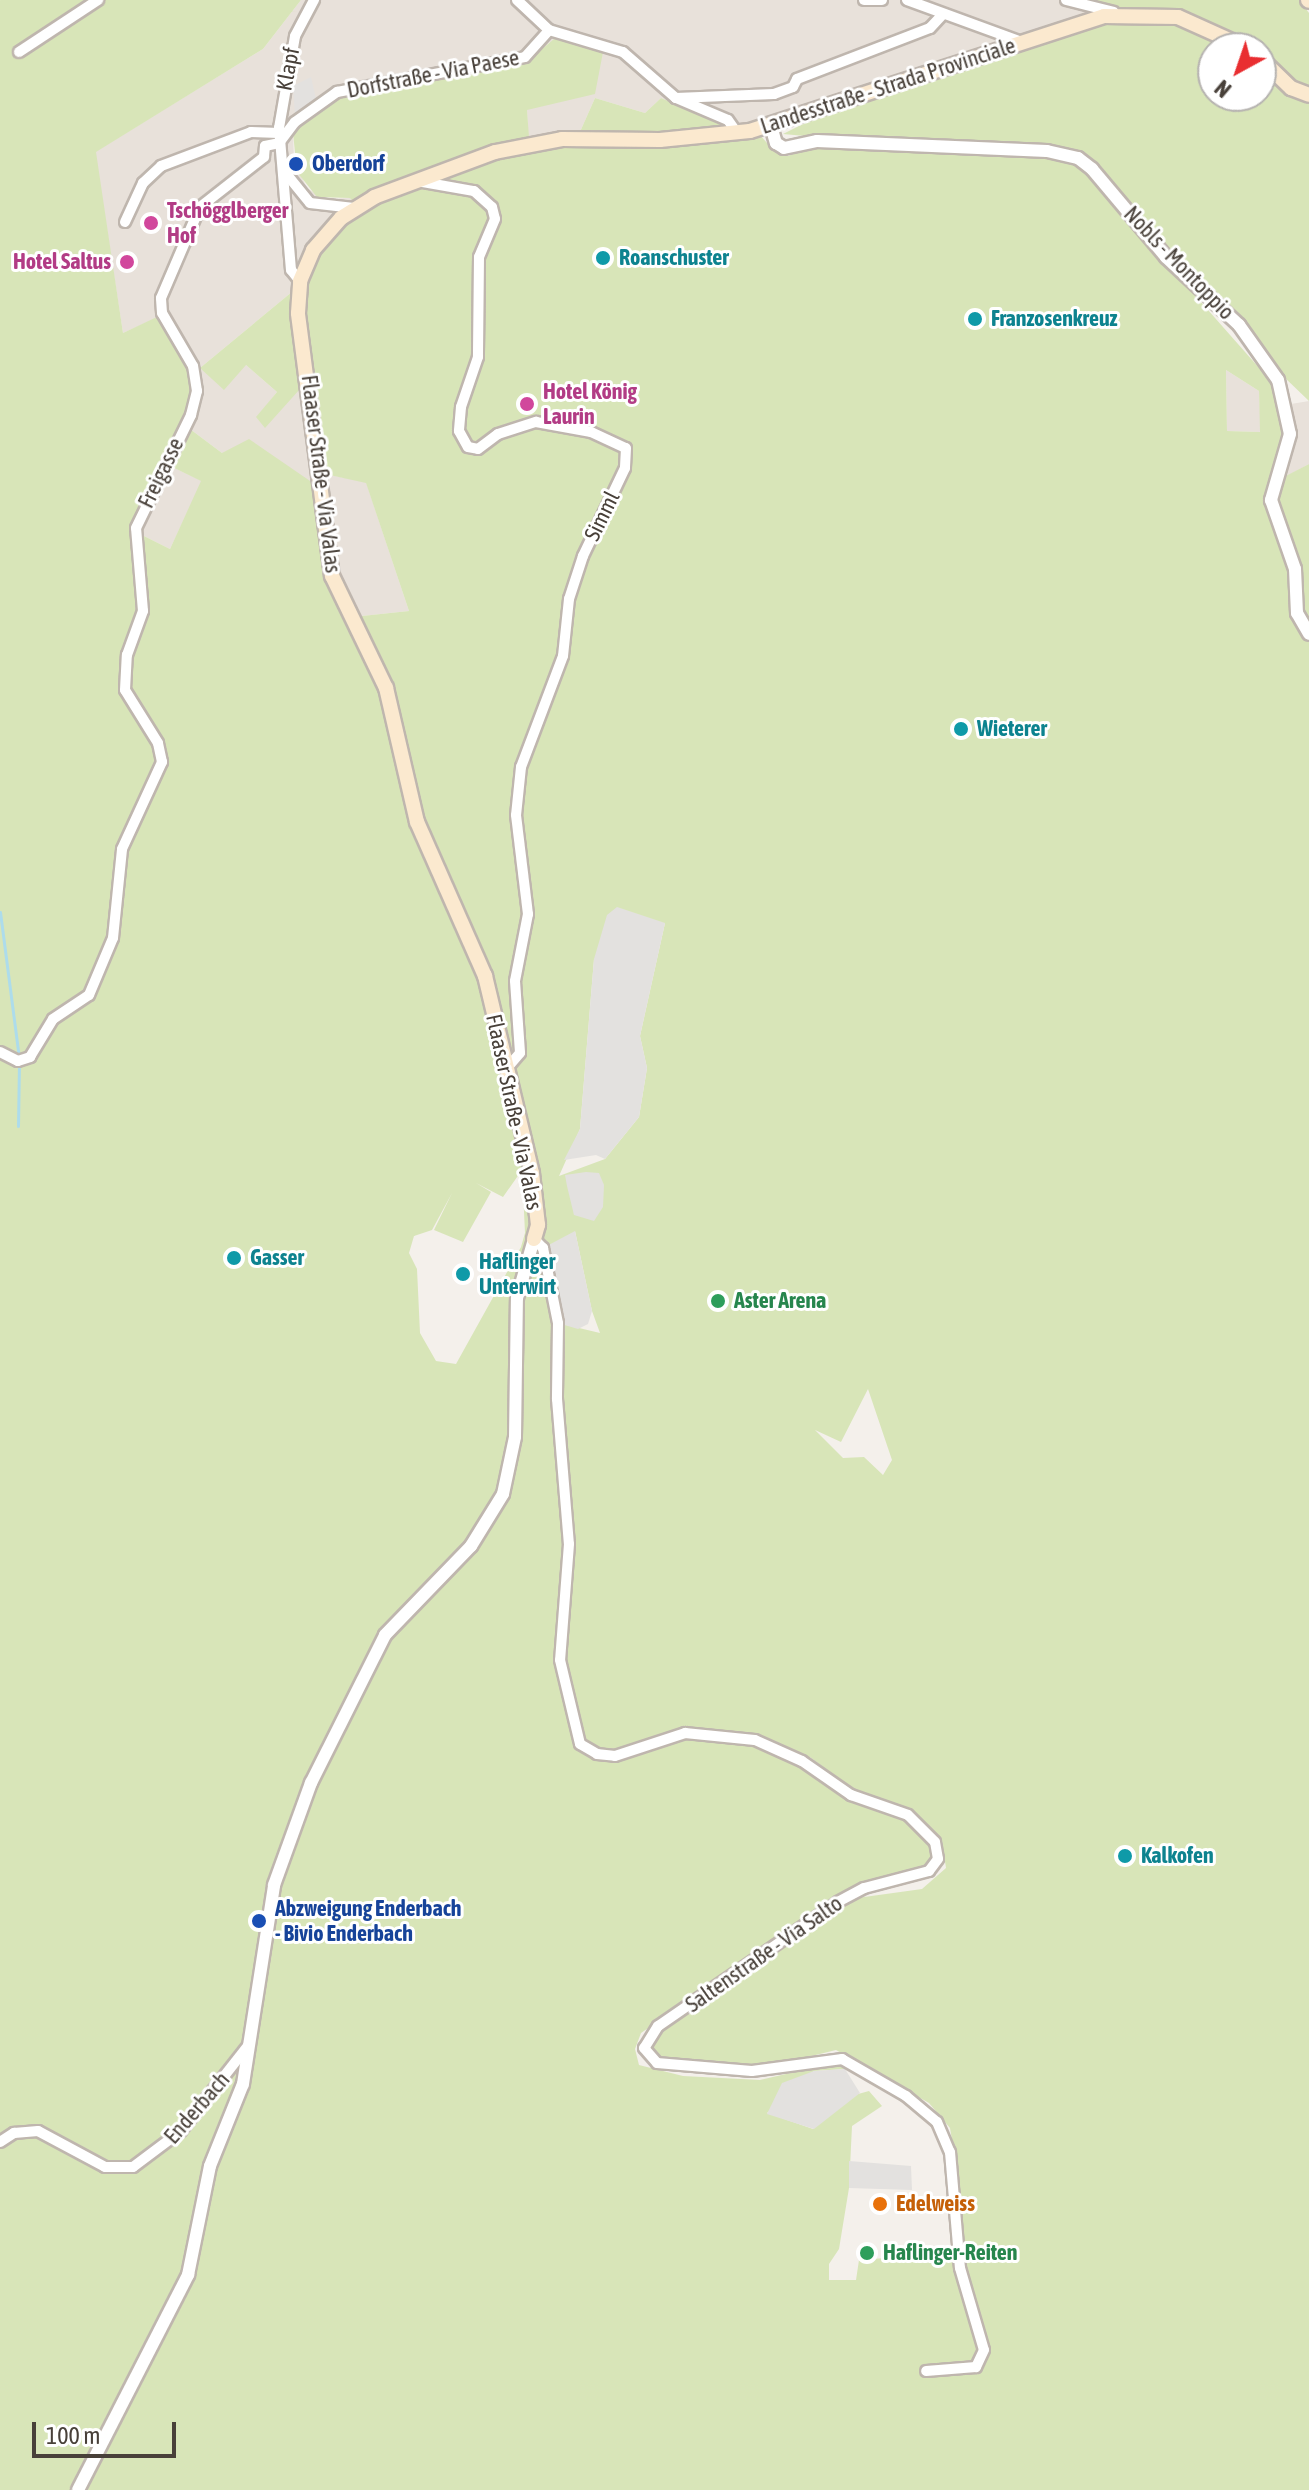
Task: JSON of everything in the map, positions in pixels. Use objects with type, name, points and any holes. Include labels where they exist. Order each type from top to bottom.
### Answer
[{"type":"main road","name":"Landesstraße - Strada Provinciale","points":[[300,281],[324,232],[354,208],[415,181],[519,145],[737,133],[771,126],[1022,42],[1120,14],[1178,17],[1211,32]]},
{"type":"main road","points":[[1277,74],[1291,88],[1309,95]]},
{"type":"main road","name":"Flaaser Straße - Via Valas","points":[[300,281],[298,313],[332,576],[386,688],[417,822],[473,941],[532,1173],[538,1225],[534,1239]]},
{"type":"street","points":[[19,52],[98,0]]},
{"type":"street","name":"Klapf","points":[[279,138],[295,36],[314,0]]},
{"type":"street","name":"Dorfstraße - Via Paese","points":[[264,157],[265,146],[337,92],[525,57],[549,30],[517,0]]},
{"type":"street","points":[[864,0],[882,0]]},
{"type":"street","points":[[907,0],[942,15],[1004,31],[1022,42]]},
{"type":"street","points":[[1066,0],[1120,14]]},
{"type":"street","points":[[676,98],[683,94],[740,99],[783,92],[797,79],[930,28],[942,15]]},
{"type":"street","points":[[549,30],[623,52],[676,98],[728,120],[737,133]]},
{"type":"street","name":"Nobls - Montoppio","points":[[771,126],[776,143],[784,148],[817,141],[1047,151],[1078,158],[1092,169],[1166,257],[1239,325],[1278,380],[1290,434],[1271,500],[1295,569],[1297,613],[1309,634]]},
{"type":"street","points":[[125,222],[143,183],[161,166],[251,132],[279,138],[291,270],[300,281]]},
{"type":"street","points":[[264,157],[280,162],[294,188],[310,203],[354,208]]},
{"type":"street","name":"Freigasse","points":[[5,1055],[23,1061],[34,1054],[53,1019],[89,995],[119,911],[122,849],[162,762],[158,743],[125,690],[127,655],[143,611],[136,528],[191,415],[197,391],[193,366],[162,313],[161,298],[200,207],[264,157]]},
{"type":"street","name":"Simml","points":[[415,181],[474,191],[492,207],[495,219],[476,277],[478,357],[461,407],[459,431],[468,447],[478,449],[498,434],[536,422],[591,432],[626,448],[625,468],[583,556],[569,599],[563,656],[521,767],[516,815],[528,914],[515,981],[520,1053],[506,1069]]},
{"type":"street","name":"Flaaser Straße - Via Valas","points":[[78,2490],[188,2275],[210,2166],[243,2084],[253,2040],[266,1916],[311,1783],[385,1635],[471,1546],[503,1494],[515,1437],[517,1298],[534,1239]]},
{"type":"street","name":"Saltenstraße - Via Salto","points":[[534,1239],[543,1248],[558,1323],[557,1399],[569,1544],[560,1660],[580,1744],[597,1754],[615,1756],[685,1733],[755,1740],[802,1761],[851,1795],[908,1815],[928,1830],[938,1853],[929,1871],[854,1893],[651,2031],[644,2042],[646,2054],[666,2065],[752,2071],[842,2059],[906,2096],[937,2122],[950,2152],[960,2268],[983,2356],[976,2367],[926,2371]]},
{"type":"street","name":"Enderbach","points":[[0,2142],[14,2133],[38,2131],[105,2167],[140,2164],[193,2118],[253,2040]]},
{"type":"shaded area","points":[[301,0],[1070,0],[1085,4],[1086,14],[758,121],[723,125],[661,98],[645,113],[595,98],[579,134],[528,137],[527,110],[550,42],[531,58],[349,93],[293,133],[294,161],[307,188],[325,199],[350,198],[359,209],[319,250],[310,277],[200,368],[246,365],[277,392],[257,417],[302,378],[316,378],[325,474],[366,482],[409,611],[343,618],[330,592],[313,483],[222,453],[182,423],[159,317],[123,333],[95,152],[263,49]]},
{"type":"shaded area","points":[[311,77],[316,99],[295,115],[293,86]]},
{"type":"shaded area","points":[[1226,370],[1259,391],[1261,432],[1227,431]]},
{"type":"shaded area","points":[[1309,401],[1309,464],[1280,480],[1294,442],[1291,404]]},
{"type":"shaded area","points":[[162,462],[202,481],[170,549],[138,533]]},
{"type":"shaded area","points":[[617,907],[665,923],[640,1036],[647,1068],[639,1117],[605,1159],[596,1155],[564,1160],[580,1129],[594,959],[607,915]]},
{"type":"shaded area","points":[[599,1173],[604,1185],[603,1207],[594,1221],[574,1215],[565,1175]]},
{"type":"shaded area","points":[[575,1231],[592,1311],[588,1324],[578,1329],[558,1323],[543,1248]]},
{"type":"shaded area","points":[[845,2069],[860,2093],[814,2129],[767,2114],[782,2083],[814,2071]]},
{"type":"shaded area","points":[[849,2161],[911,2166],[912,2190],[849,2188]]},
{"type":"green space","points":[[0,0],[301,0],[263,49],[96,152],[123,333],[159,316],[189,368],[193,385],[182,423],[222,453],[249,439],[313,483],[330,592],[343,618],[409,611],[366,483],[325,474],[316,378],[302,378],[300,389],[265,428],[256,417],[277,392],[246,365],[224,390],[200,368],[310,277],[319,250],[358,209],[350,198],[317,197],[297,172],[293,133],[323,104],[349,93],[531,58],[554,39],[603,52],[595,94],[527,110],[529,137],[579,134],[595,98],[645,113],[661,98],[723,125],[758,121],[760,135],[774,151],[788,156],[813,146],[1004,154],[783,134],[809,121],[1088,26],[1085,4],[1071,0],[1299,0],[1309,13],[1309,401],[1170,267],[1291,404],[1294,442],[1280,479],[1309,464],[1309,2490],[0,2490]],"holes":[[[1226,370],[1259,391],[1260,432],[1227,431]],[[162,462],[201,481],[170,549],[138,533]],[[665,923],[640,1036],[647,1068],[639,1117],[605,1159],[559,1176],[580,1129],[594,959]],[[522,1170],[525,1233],[521,1247],[456,1364],[436,1361],[420,1333],[417,1269],[409,1253],[414,1236],[432,1230],[452,1193],[434,1230],[463,1242],[491,1192],[476,1183],[503,1197]],[[575,1231],[592,1311],[600,1333],[558,1323]],[[868,1389],[892,1460],[883,1475],[864,1457],[843,1458],[815,1430],[841,1442]],[[499,1487],[507,1494],[478,1545],[488,1511]],[[810,1757],[852,1789],[914,1812],[942,1841],[946,1868],[922,1889],[857,1898],[659,2031],[651,2043],[653,2053],[662,2059],[733,2064],[775,2065],[836,2050],[929,2103],[950,2128],[959,2182],[955,2259],[912,2256],[859,2260],[856,2280],[829,2280],[829,2264],[839,2249],[849,2188],[852,2126],[882,2106],[869,2091],[851,2096],[813,2129],[767,2113],[814,2071],[845,2069],[834,2063],[760,2080],[683,2076],[639,2065],[635,2049],[641,2033],[729,1972],[877,1880],[919,1871],[931,1859],[928,1840],[907,1821],[833,1790],[806,1770]]]},
{"type":"waterway","points":[[0,912],[19,1058]]},
{"type":"waterway","points":[[18,1126],[19,1065]]},
{"type":"place","name":"Oberdorf","points":[[296,164]]},
{"type":"place","name":"Tschögglberger Hof","points":[[151,223]]},
{"type":"place","name":"Roanschuster","points":[[603,258]]},
{"type":"place","name":"Hotel Saltus","points":[[127,262]]},
{"type":"place","name":"Franzosenkreuz","points":[[975,319]]},
{"type":"place","name":"Hotel König Laurin","points":[[527,404]]},
{"type":"place","name":"Wieterer","points":[[961,729]]},
{"type":"place","name":"Gasser","points":[[234,1258]]},
{"type":"place","name":"Haflinger Unterwirt","points":[[463,1274]]},
{"type":"place","name":"Aster Arena","points":[[718,1301]]},
{"type":"place","name":"Kalkofen","points":[[1125,1856]]},
{"type":"place","name":"Abzweigung Enderbach - Bivio Enderbach","points":[[259,1921]]},
{"type":"place","name":"Edelweiss","points":[[880,2204]]},
{"type":"place","name":"Haflinger-Reiten","points":[[867,2253]]}]
